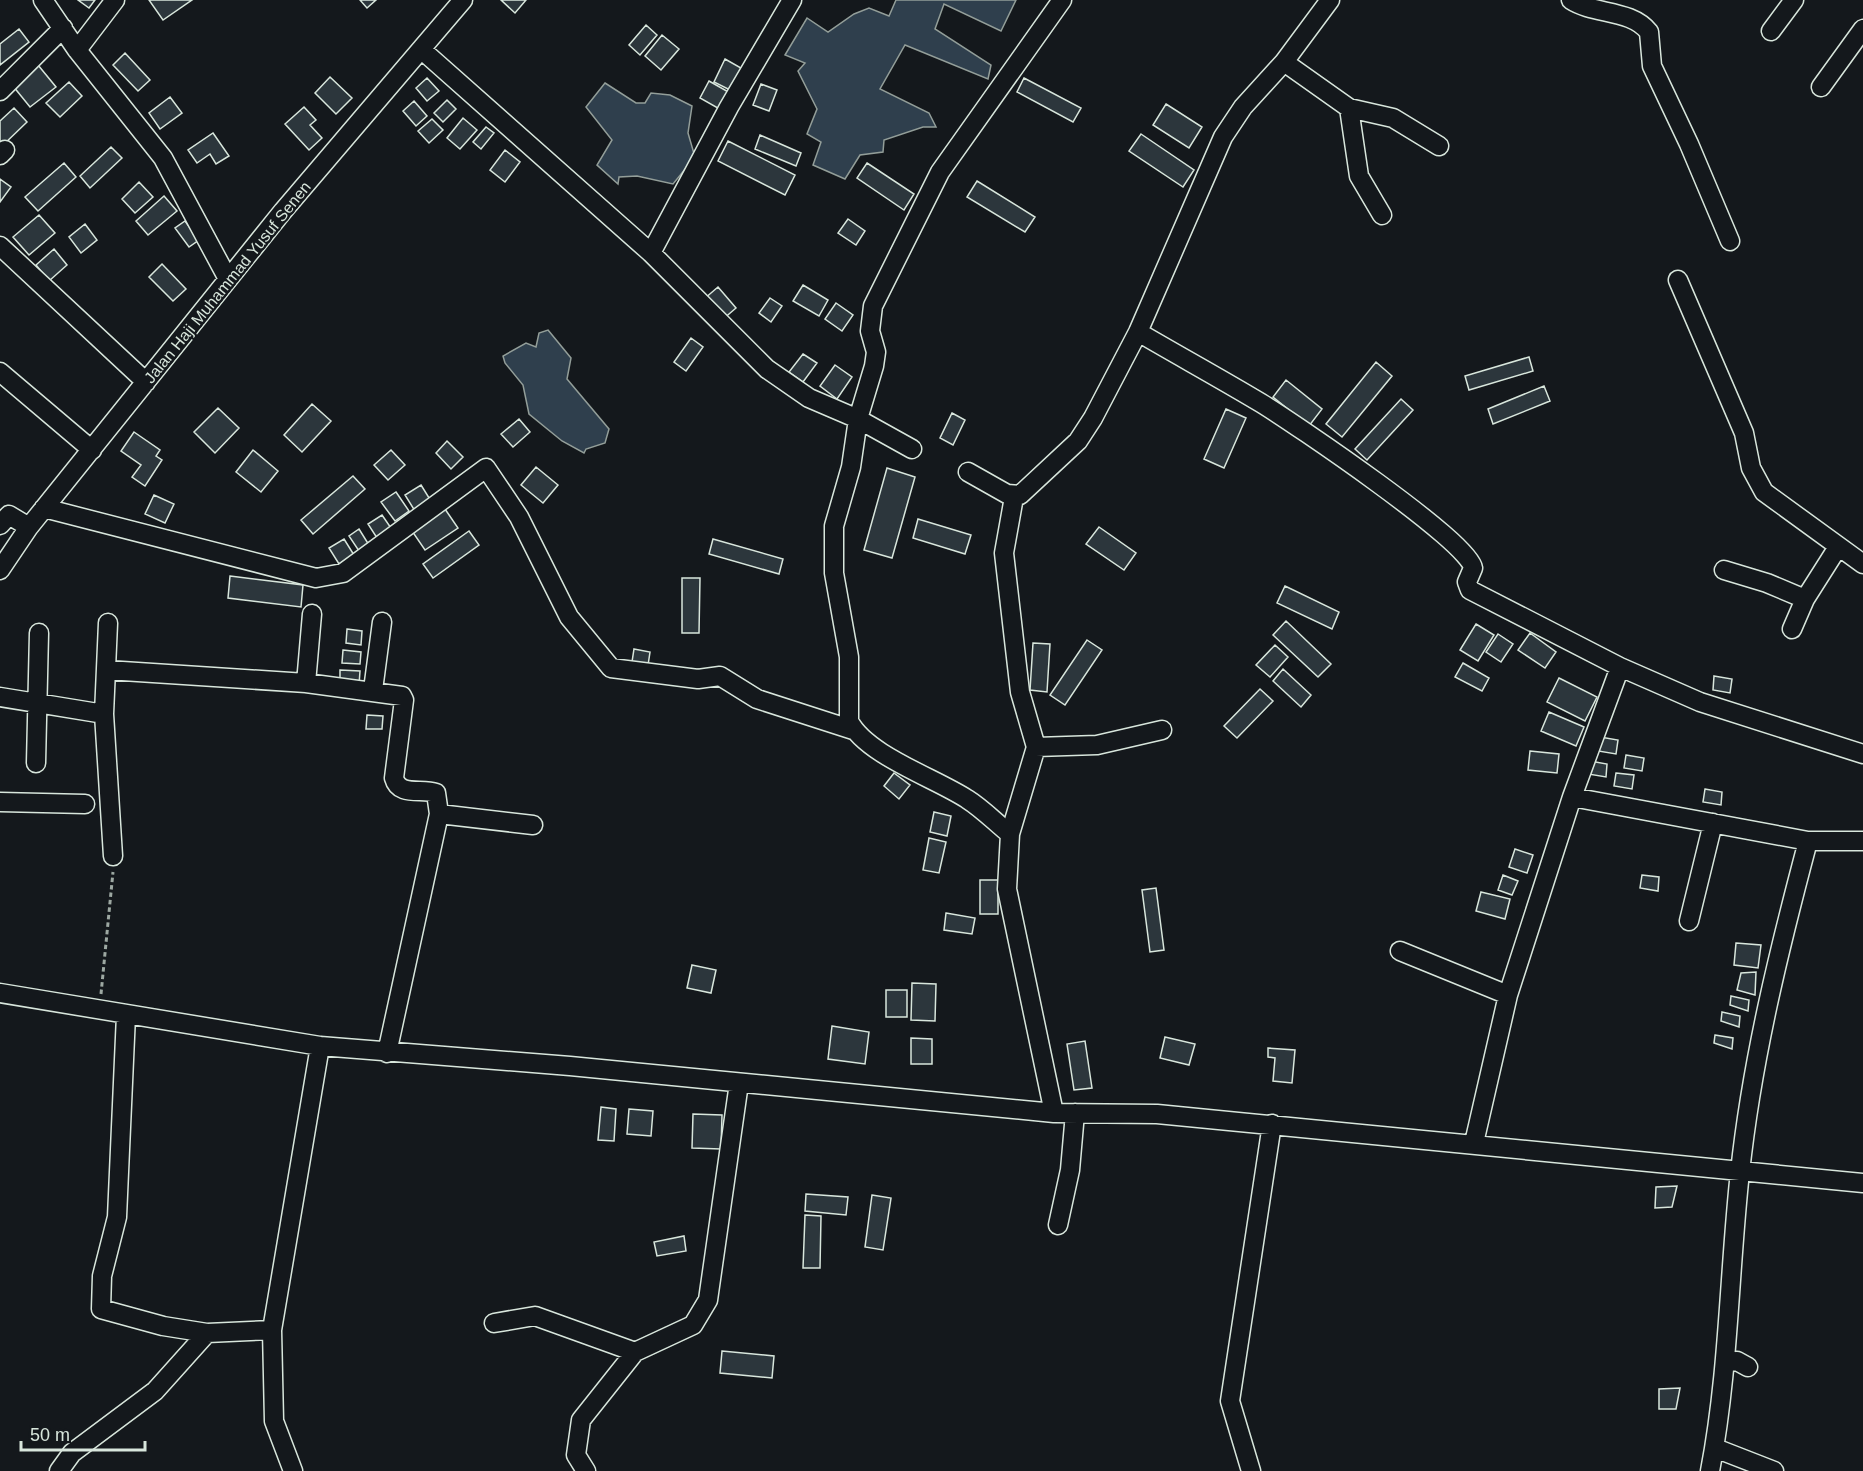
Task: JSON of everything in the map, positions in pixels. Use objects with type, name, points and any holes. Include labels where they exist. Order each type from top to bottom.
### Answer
[{"type":"street","points":[[43,0],[77,50],[163,158],[228,279]]},
{"type":"street","points":[[77,50],[115,0]]},
{"type":"street","name":"Jalan Haji Muhammad Yusuf Senen","points":[[0,570],[29,526],[283,211],[463,0]]},
{"type":"street","points":[[651,253],[729,107],[792,0]]},
{"type":"street","points":[[1010,834],[968,799],[906,766],[863,740],[853,730],[849,721],[849,657],[834,561],[834,526],[851,467],[858,419],[874,366],[876,351],[870,331],[873,306],[940,172],[1062,0]]},
{"type":"street","points":[[968,472],[1014,497],[1020,495],[1078,441],[1093,418],[1138,332],[1223,137],[1243,107],[1284,62],[1330,0]]},
{"type":"street","points":[[1571,0],[1594,10],[1633,19],[1649,32],[1652,66],[1731,241]]},
{"type":"street","points":[[1771,31],[1794,0]]},
{"type":"street","points":[[0,91],[63,28]]},
{"type":"street","points":[[1821,87],[1863,29]]},
{"type":"street","points":[[422,50],[651,253],[767,369],[809,398],[858,419],[912,449]]},
{"type":"street","points":[[1284,62],[1350,108],[1393,118],[1439,146]]},
{"type":"street","points":[[1350,108],[1359,176],[1382,214]]},
{"type":"street","points":[[0,246],[146,382]]},
{"type":"street","points":[[1678,280],[1744,433],[1751,468],[1764,492],[1863,564]]},
{"type":"street","points":[[1138,332],[1263,404],[1377,483],[1454,544],[1469,559],[1473,568],[1467,582],[1470,590],[1620,667],[1700,702],[1863,754]]},
{"type":"street","points":[[0,372],[92,450]]},
{"type":"street","points":[[44,508],[316,578],[329,578],[343,573],[486,468],[519,517],[569,617],[611,668],[698,679],[720,676],[757,699],[853,730]]},
{"type":"street","points":[[1014,497],[1004,553],[1020,692],[1036,747],[1010,834],[1007,889],[1054,1113]]},
{"type":"street","points":[[0,525],[9,515],[29,526]]},
{"type":"street","points":[[1792,629],[1805,599],[1838,547]]},
{"type":"street","points":[[1724,570],[1767,583],[1805,599]]},
{"type":"street","points":[[306,683],[312,614]]},
{"type":"street","points":[[373,690],[382,622]]},
{"type":"street","points":[[108,623],[104,714],[113,856]]},
{"type":"street","points":[[36,763],[35,703],[39,633]]},
{"type":"street","points":[[1474,1143],[1508,995],[1572,797],[1620,667]]},
{"type":"street","points":[[107,670],[306,683],[400,694],[404,700],[394,778],[396,784],[403,790],[436,793],[439,814],[387,1053]]},
{"type":"street","points":[[0,697],[104,714]]},
{"type":"street","points":[[1036,747],[1096,745],[1162,730]]},
{"type":"street","points":[[1572,797],[1808,841],[1863,841]]},
{"type":"street","points":[[0,802],[85,804]]},
{"type":"street","points":[[439,814],[533,825]]},
{"type":"street","points":[[1689,921],[1713,823]]},
{"type":"street","points":[[1710,1471],[1726,1362],[1740,1170],[1760,1044],[1781,942],[1808,841]]},
{"type":"street","points":[[1400,951],[1508,995]]},
{"type":"street","points":[[0,993],[320,1046],[387,1053],[570,1066],[1054,1113],[1157,1114],[1272,1124],[1863,1183]]},
{"type":"street","points":[[126,1015],[117,1217],[102,1276],[101,1309],[163,1326],[207,1334],[272,1330]]},
{"type":"street","points":[[293,1471],[274,1421],[272,1330],[320,1046]]},
{"type":"street","points":[[586,1471],[576,1455],[581,1419],[635,1352],[693,1325],[708,1299],[739,1083]]},
{"type":"street","points":[[1058,1225],[1070,1170],[1076,1113]]},
{"type":"street","points":[[1251,1471],[1230,1401],[1272,1124]]},
{"type":"street","points":[[494,1323],[535,1316],[635,1352]]},
{"type":"street","points":[[59,1471],[72,1453],[155,1391],[207,1334]]},
{"type":"street","points":[[1726,1362],[1737,1361],[1748,1367]]},
{"type":"street","points":[[1715,1448],[1774,1471]]},
{"type":"path","points":[[100,1011],[113,856]]},
{"type":"water","points":[[896,0],[1016,0],[1001,31],[944,4],[935,29],[991,65],[988,79],[905,45],[880,89],[929,113],[936,127],[923,127],[884,140],[883,152],[860,155],[845,179],[813,165],[821,142],[807,134],[817,109],[798,71],[805,63],[785,55],[807,18],[828,32],[854,14],[869,8],[889,16]]},
{"type":"water","points":[[605,83],[636,103],[645,103],[651,93],[670,95],[692,106],[688,133],[695,157],[673,184],[637,176],[619,177],[618,184],[597,165],[612,140],[586,107]]},
{"type":"water","points":[[548,330],[571,358],[567,379],[609,429],[605,443],[586,449],[584,453],[562,441],[529,414],[523,385],[505,363],[503,356],[526,343],[536,347],[539,333]]},
{"type":"building","points":[[78,0],[95,0],[89,8]]},
{"type":"building","points":[[149,0],[192,0],[163,20]]},
{"type":"building","points":[[360,0],[376,0],[367,8]]},
{"type":"building","points":[[501,0],[526,0],[515,13]]},
{"type":"building","points":[[646,25],[657,35],[640,55],[629,45]]},
{"type":"building","points":[[19,29],[29,42],[0,65],[0,44]]},
{"type":"building","points":[[662,35],[679,49],[661,70],[645,56]]},
{"type":"building","points":[[125,53],[150,80],[138,91],[113,65]]},
{"type":"building","points":[[725,59],[741,68],[730,90],[714,82]]},
{"type":"building","points":[[38,65],[56,87],[30,107],[13,86]]},
{"type":"building","points":[[330,77],[352,98],[336,114],[315,93]]},
{"type":"building","points":[[427,78],[439,91],[427,101],[416,88]]},
{"type":"building","points":[[1024,78],[1081,108],[1073,122],[1017,92]]},
{"type":"building","points":[[709,81],[732,94],[723,111],[700,98]]},
{"type":"building","points":[[69,82],[82,96],[60,117],[46,103]]},
{"type":"building","points":[[761,84],[777,90],[769,111],[753,105]]},
{"type":"building","points":[[170,97],[182,113],[160,129],[149,113]]},
{"type":"building","points":[[447,100],[456,109],[443,122],[434,113]]},
{"type":"building","points":[[414,101],[427,116],[416,126],[403,111]]},
{"type":"building","points":[[1166,104],[1202,127],[1189,148],[1153,125]]},
{"type":"building","points":[[304,107],[316,120],[310,125],[322,138],[309,150],[285,124]]},
{"type":"building","points":[[14,108],[27,122],[0,148],[0,121]]},
{"type":"building","points":[[463,118],[477,130],[460,149],[447,138]]},
{"type":"building","points":[[432,119],[443,130],[429,143],[418,131]]},
{"type":"building","points":[[486,127],[494,133],[481,149],[473,142]]},
{"type":"building","points":[[213,133],[229,156],[216,164],[210,154],[197,163],[188,150]]},
{"type":"building","points":[[1141,134],[1194,170],[1183,187],[1129,151]]},
{"type":"building","points":[[760,135],[801,153],[796,166],[755,149]]},
{"type":"building","points":[[728,141],[795,175],[785,195],[718,161]]},
{"type":"building","points":[[111,147],[122,158],[90,188],[80,176]]},
{"type":"building","points":[[505,150],[520,162],[505,182],[490,170]]},
{"type":"building","points":[[64,163],[76,177],[38,211],[25,197]]},
{"type":"building","points":[[867,163],[914,194],[904,210],[857,178]]},
{"type":"building","points":[[0,179],[11,187],[0,202]]},
{"type":"building","points":[[977,181],[1035,217],[1025,232],[967,197]]},
{"type":"building","points":[[139,182],[153,197],[135,213],[122,199]]},
{"type":"building","points":[[164,196],[177,211],[148,235],[136,221]]},
{"type":"building","points":[[39,215],[55,233],[29,255],[13,237]]},
{"type":"building","points":[[848,219],[865,231],[856,245],[838,233]]},
{"type":"building","points":[[185,221],[199,240],[189,247],[175,228]]},
{"type":"building","points":[[85,224],[97,240],[81,253],[69,237]]},
{"type":"building","points":[[54,249],[67,265],[49,281],[36,265]]},
{"type":"building","points":[[162,264],[186,289],[173,301],[149,277]]},
{"type":"building","points":[[803,285],[828,300],[819,316],[793,301]]},
{"type":"building","points":[[718,287],[736,308],[722,320],[704,299]]},
{"type":"building","points":[[770,298],[782,306],[771,322],[759,313]]},
{"type":"building","points":[[836,303],[853,315],[842,331],[825,319]]},
{"type":"building","points":[[691,338],[703,347],[686,371],[674,362]]},
{"type":"building","points":[[803,354],[817,363],[803,382],[789,372]]},
{"type":"building","points":[[1529,357],[1533,371],[1469,390],[1465,376]]},
{"type":"building","points":[[1376,362],[1392,376],[1342,437],[1326,424]]},
{"type":"building","points":[[835,365],[852,377],[837,399],[820,386]]},
{"type":"building","points":[[1286,380],[1322,409],[1309,426],[1273,397]]},
{"type":"building","points":[[1544,386],[1550,401],[1493,424],[1488,409]]},
{"type":"building","points":[[1401,399],[1413,410],[1367,460],[1355,449]]},
{"type":"building","points":[[312,404],[331,421],[302,452],[284,435]]},
{"type":"building","points":[[218,408],[239,428],[215,453],[194,432]]},
{"type":"building","points":[[1226,409],[1246,418],[1224,468],[1204,459]]},
{"type":"building","points":[[952,413],[965,420],[953,445],[940,438]]},
{"type":"building","points":[[519,419],[530,432],[513,447],[501,434]]},
{"type":"building","points":[[134,432],[160,450],[156,456],[162,460],[145,486],[132,477],[141,465],[121,451]]},
{"type":"building","points":[[447,441],[463,457],[451,469],[436,453]]},
{"type":"building","points":[[253,450],[278,471],[261,492],[236,472]]},
{"type":"building","points":[[391,450],[405,465],[388,480],[374,465]]},
{"type":"building","points":[[536,467],[558,485],[543,503],[521,485]]},
{"type":"building","points":[[887,468],[915,477],[892,558],[864,550]]},
{"type":"building","points":[[353,476],[365,489],[313,534],[301,520]]},
{"type":"building","points":[[421,485],[431,501],[415,511],[405,495]]},
{"type":"building","points":[[396,492],[409,511],[395,521],[381,502]]},
{"type":"building","points":[[154,495],[174,504],[165,523],[145,514]]},
{"type":"building","points":[[445,509],[458,528],[425,550],[412,531]]},
{"type":"building","points":[[382,515],[391,528],[377,538],[368,524]]},
{"type":"building","points":[[918,519],[971,535],[965,554],[913,538]]},
{"type":"building","points":[[1099,527],[1136,553],[1124,570],[1086,544]]},
{"type":"building","points":[[359,529],[369,545],[359,551],[349,536]]},
{"type":"building","points":[[469,531],[479,545],[433,578],[423,564]]},
{"type":"building","points":[[344,539],[354,555],[339,564],[329,548]]},
{"type":"building","points":[[713,539],[783,559],[779,574],[709,554]]},
{"type":"building","points":[[230,576],[303,585],[301,607],[228,598]]},
{"type":"building","points":[[682,578],[700,578],[699,633],[682,633]]},
{"type":"building","points":[[1285,586],[1339,612],[1332,629],[1277,603]]},
{"type":"building","points":[[1286,621],[1331,664],[1318,677],[1273,635]]},
{"type":"building","points":[[1476,624],[1494,635],[1478,661],[1460,650]]},
{"type":"building","points":[[347,629],[362,631],[361,645],[346,643]]},
{"type":"building","points":[[1530,633],[1556,652],[1545,668],[1518,650]]},
{"type":"building","points":[[1498,634],[1513,644],[1501,662],[1486,652]]},
{"type":"building","points":[[1087,640],[1102,650],[1065,705],[1050,695]]},
{"type":"building","points":[[1033,643],[1050,644],[1047,692],[1030,690]]},
{"type":"building","points":[[1275,645],[1288,657],[1270,677],[1256,665]]},
{"type":"building","points":[[634,649],[650,652],[648,665],[632,662]]},
{"type":"building","points":[[343,650],[361,652],[360,664],[342,663]]},
{"type":"building","points":[[1463,663],[1489,678],[1482,691],[1455,677]]},
{"type":"building","points":[[1283,669],[1311,695],[1301,707],[1273,681]]},
{"type":"building","points":[[340,670],[360,671],[359,685],[340,684]]},
{"type":"building","points":[[1714,676],[1732,679],[1730,693],[1713,690]]},
{"type":"building","points":[[1559,678],[1597,697],[1585,721],[1547,702]]},
{"type":"building","points":[[1260,689],[1273,701],[1237,738],[1224,726]]},
{"type":"building","points":[[1549,712],[1584,727],[1576,746],[1541,731]]},
{"type":"building","points":[[367,715],[383,716],[382,729],[366,729]]},
{"type":"building","points":[[1600,737],[1618,740],[1616,754],[1598,751]]},
{"type":"building","points":[[1530,751],[1559,754],[1557,773],[1528,770]]},
{"type":"building","points":[[1626,755],[1644,758],[1642,771],[1624,768]]},
{"type":"building","points":[[1590,761],[1607,764],[1606,777],[1588,774]]},
{"type":"building","points":[[894,773],[910,785],[899,799],[884,786]]},
{"type":"building","points":[[1616,773],[1634,775],[1632,789],[1614,786]]},
{"type":"building","points":[[1705,789],[1722,792],[1721,805],[1703,802]]},
{"type":"building","points":[[934,812],[951,816],[947,836],[930,832]]},
{"type":"building","points":[[929,838],[946,842],[939,873],[923,870]]},
{"type":"building","points":[[1515,849],[1533,855],[1527,873],[1509,867]]},
{"type":"building","points":[[1503,875],[1518,881],[1512,895],[1498,890]]},
{"type":"building","points":[[1642,875],[1659,877],[1658,891],[1640,888]]},
{"type":"building","points":[[980,880],[998,880],[998,914],[980,914]]},
{"type":"building","points":[[1156,888],[1164,950],[1150,952],[1142,890]]},
{"type":"building","points":[[1481,892],[1510,899],[1505,919],[1476,911]]},
{"type":"building","points":[[946,913],[975,918],[972,934],[944,930]]},
{"type":"building","points":[[1736,943],[1761,945],[1758,968],[1734,965]]},
{"type":"building","points":[[692,965],[716,970],[711,993],[687,988]]},
{"type":"building","points":[[1756,972],[1755,995],[1737,990],[1741,973]]},
{"type":"building","points":[[912,983],[936,984],[935,1021],[911,1020]]},
{"type":"building","points":[[886,990],[907,990],[907,1017],[886,1017]]},
{"type":"building","points":[[1731,996],[1749,1000],[1748,1011],[1730,1005]]},
{"type":"building","points":[[1722,1012],[1740,1016],[1739,1027],[1721,1021]]},
{"type":"building","points":[[832,1026],[869,1032],[865,1064],[828,1059]]},
{"type":"building","points":[[1715,1035],[1733,1038],[1732,1049],[1714,1043]]},
{"type":"building","points":[[1165,1037],[1195,1044],[1189,1065],[1160,1058]]},
{"type":"building","points":[[911,1038],[932,1039],[932,1064],[911,1064]]},
{"type":"building","points":[[1085,1041],[1092,1088],[1074,1090],[1067,1044]]},
{"type":"building","points":[[1268,1048],[1295,1050],[1292,1083],[1273,1081],[1275,1058],[1268,1057]]},
{"type":"building","points":[[601,1107],[616,1109],[614,1141],[598,1140]]},
{"type":"building","points":[[629,1109],[653,1111],[651,1136],[627,1134]]},
{"type":"building","points":[[693,1114],[722,1115],[721,1149],[692,1148]]},
{"type":"building","points":[[1677,1186],[1672,1207],[1655,1208],[1656,1187]]},
{"type":"building","points":[[806,1194],[848,1197],[846,1215],[805,1211]]},
{"type":"building","points":[[872,1195],[891,1198],[883,1250],[865,1247]]},
{"type":"building","points":[[805,1215],[821,1216],[820,1268],[803,1268]]},
{"type":"building","points":[[684,1236],[686,1251],[657,1256],[654,1242]]},
{"type":"building","points":[[722,1351],[774,1356],[772,1378],[720,1373]]},
{"type":"building","points":[[1680,1388],[1676,1409],[1659,1409],[1659,1389]]}]
